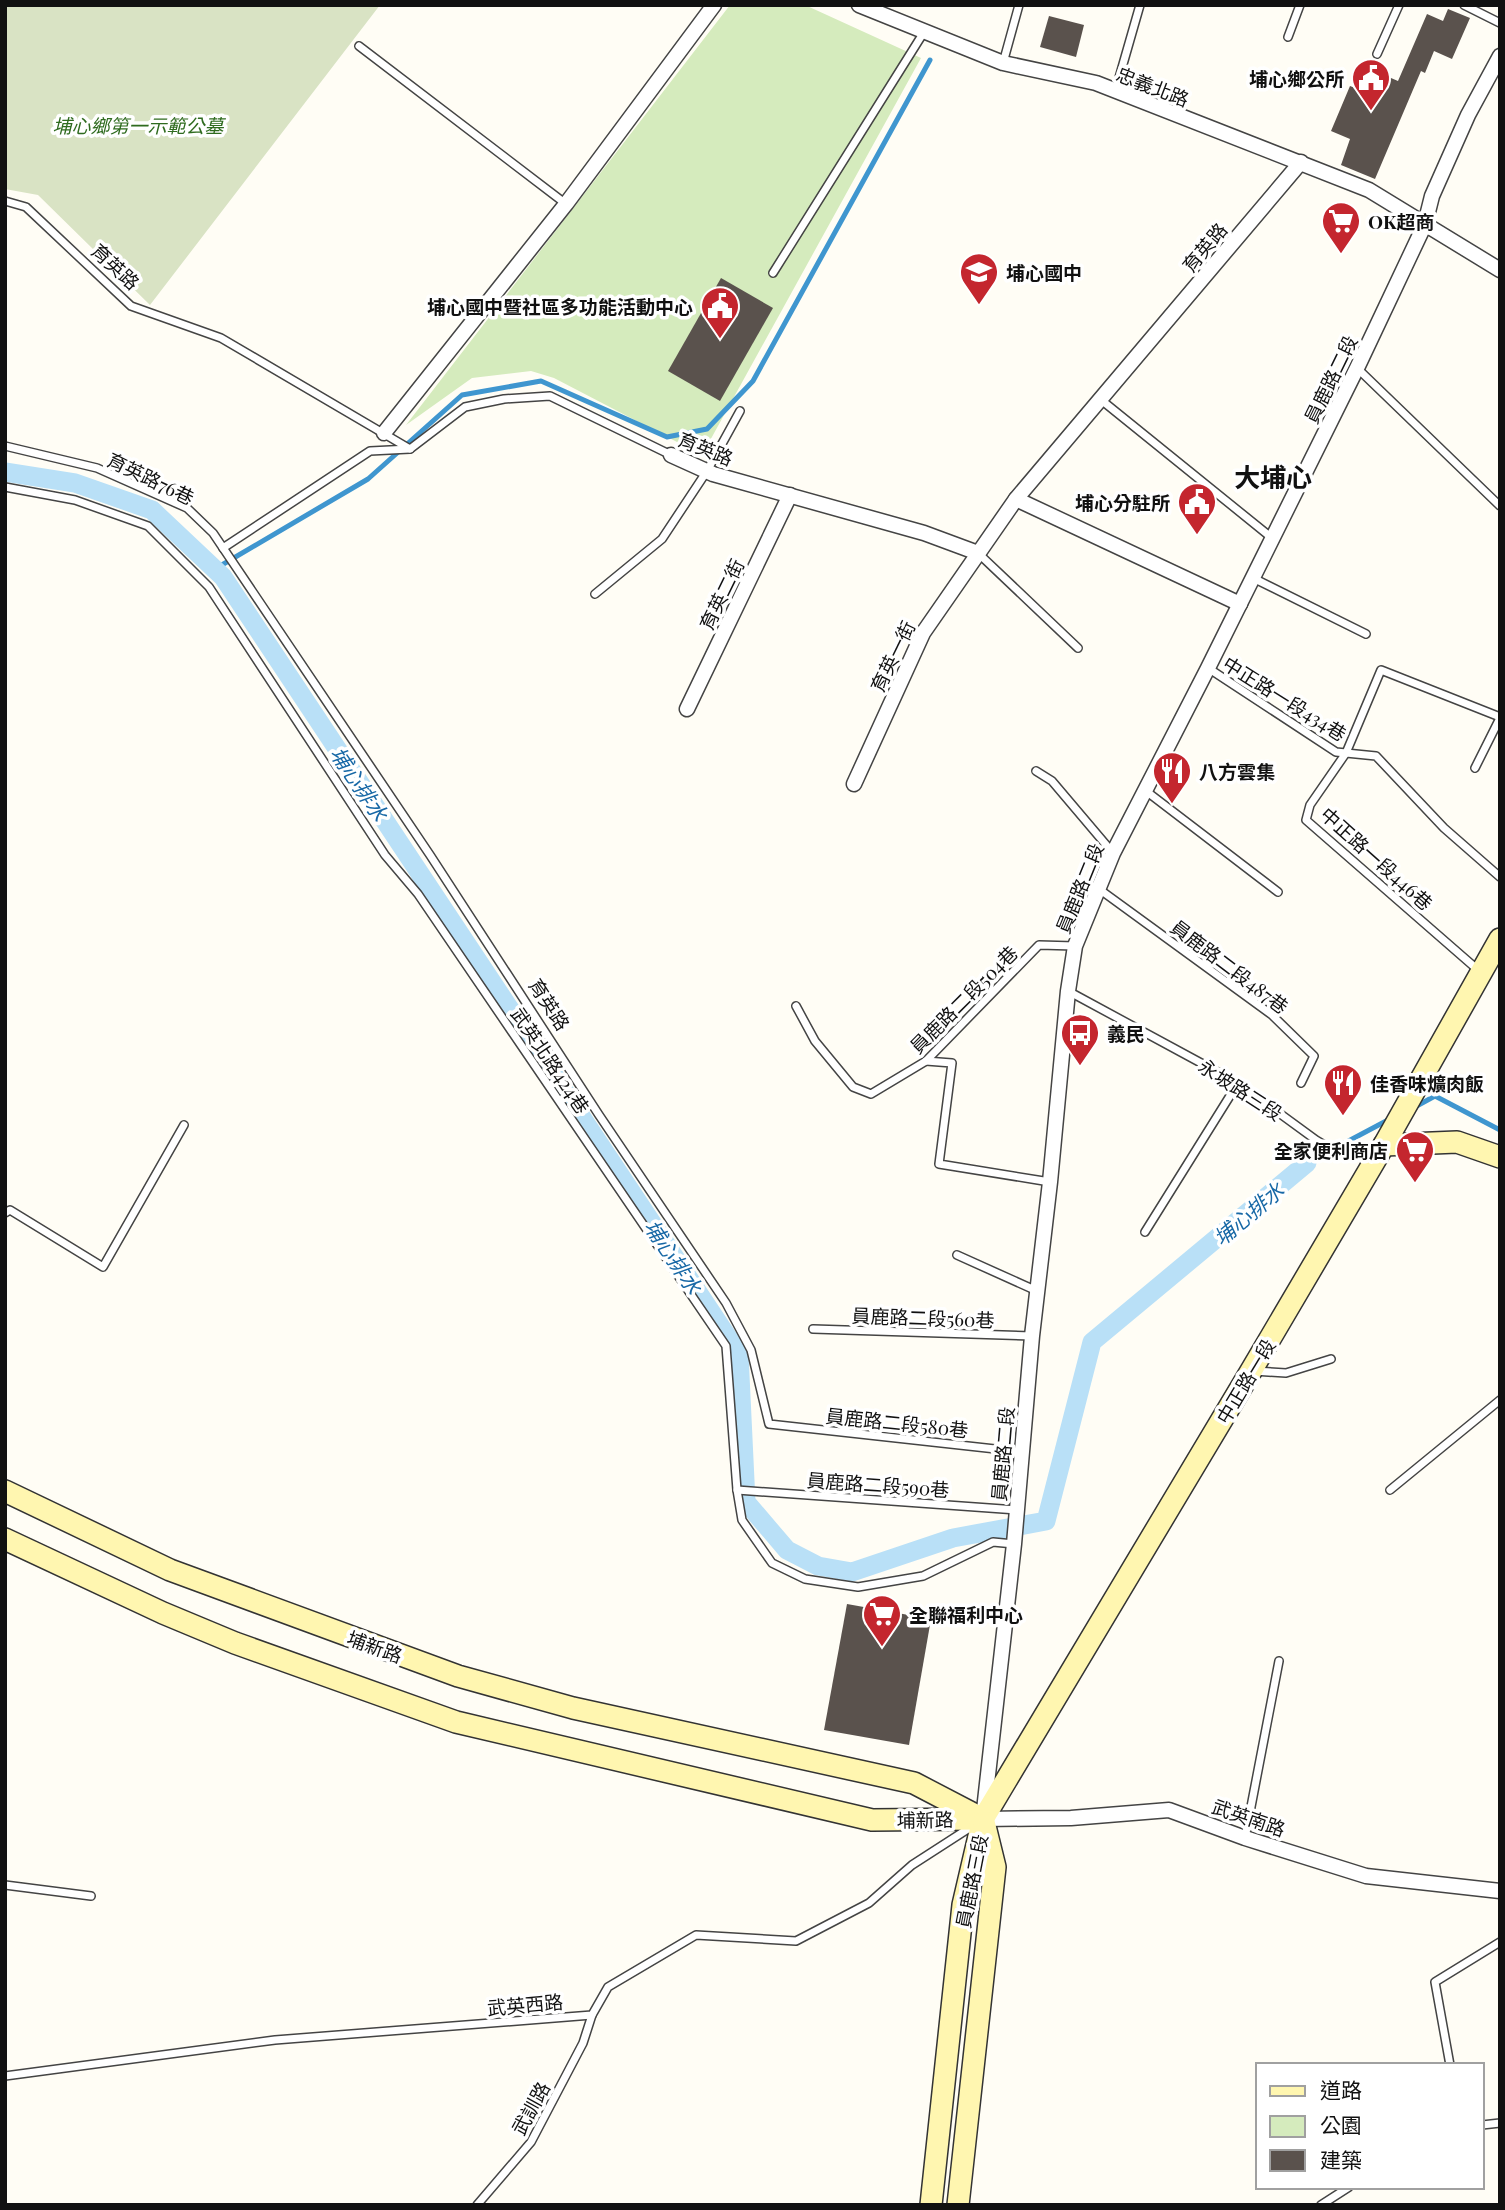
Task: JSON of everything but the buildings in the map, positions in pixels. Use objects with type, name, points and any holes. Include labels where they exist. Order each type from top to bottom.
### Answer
[{"type":"street","points":[[384,433],[566,205],[714,5]]},
{"type":"street","name":"忠義北路","points":[[859,5],[1003,64],[1096,83],[1369,190],[1500,270]]},
{"type":"street","name":"員鹿路二段","points":[[983,1819],[1014,1544],[1032,1336],[1068,990],[1075,946],[1113,853],[1357,369],[1425,224],[1432,196],[1458,138],[1500,56]]},
{"type":"street","name":"育英路","points":[[671,455],[706,471],[924,533],[978,552],[1016,499],[1301,162]]},
{"type":"street","name":"育英二街","points":[[687,709],[790,495]]},
{"type":"street","points":[[1016,499],[1240,604]]},
{"type":"street","name":"育英一街","points":[[854,784],[923,633],[978,552]]},
{"type":"street","name":"中正路一段","points":[[983,1819],[1251,1371],[1500,939]]},
{"type":"street","name":"永坡路三段","points":[[1384,1144],[1457,1142],[1500,1157]]},
{"type":"street","name":"埔新路","points":[[5,1491],[170,1570],[458,1676],[573,1708],[914,1783],[983,1819]]},
{"type":"street","name":"埔新路","points":[[5,1539],[163,1613],[235,1643],[456,1722],[872,1820],[983,1819]]},
{"type":"street","name":"武英南路","points":[[983,1819],[1071,1818],[1169,1810],[1245,1838],[1366,1876],[1500,1891]]},
{"type":"street","name":"員鹿路三段","points":[[931,2205],[963,1905],[983,1819]]},
{"type":"street","name":"員鹿路三段","points":[[958,2205],[995,1867],[983,1819]]},
{"type":"lane","points":[[1003,64],[1019,5]]},
{"type":"lane","points":[[1115,92],[1140,5]]},
{"type":"lane","points":[[1288,37],[1300,5]]},
{"type":"lane","points":[[1377,54],[1399,5]]},
{"type":"lane","points":[[1464,5],[1500,23]]},
{"type":"lane","points":[[773,273],[924,32]]},
{"type":"lane","points":[[359,46],[566,205]]},
{"type":"lane","name":"育英路","points":[[5,201],[26,207],[131,306],[221,338],[410,449],[465,407],[550,396],[671,455]]},
{"type":"lane","points":[[1357,369],[1500,506]]},
{"type":"lane","points":[[1100,399],[1272,539]]},
{"type":"lane","points":[[595,594],[662,539],[706,471],[740,411]]},
{"type":"lane","name":"育英路76巷","points":[[5,446],[97,468],[187,508],[213,533],[223,548]]},
{"type":"lane","points":[[223,548],[370,451],[410,449]]},
{"type":"lane","name":"武英北路424巷","points":[[5,487],[75,500],[148,526],[209,587],[385,855],[418,894],[726,1346],[737,1490],[742,1520],[772,1563],[805,1580],[858,1587],[923,1576],[993,1542],[1014,1544]]},
{"type":"lane","name":"育英路","points":[[223,548],[726,1303],[751,1350],[769,1424]]},
{"type":"lane","points":[[978,552],[1078,648]]},
{"type":"lane","points":[[1253,578],[1366,634]]},
{"type":"lane","name":"中正路一段434巷","points":[[1208,668],[1336,752],[1377,756],[1444,828],[1500,877]]},
{"type":"lane","name":"中正路一段434巷","points":[[1346,753],[1381,670],[1500,718],[1475,768]]},
{"type":"lane","name":"中正路一段446巷","points":[[1346,753],[1310,805],[1306,820],[1481,973]]},
{"type":"lane","points":[[1036,771],[1052,781],[1113,853]]},
{"type":"lane","points":[[1146,791],[1278,892]]},
{"type":"lane","name":"員鹿路二段487巷","points":[[1099,889],[1272,1015],[1314,1056],[1301,1083]]},
{"type":"lane","name":"員鹿路二段504巷","points":[[796,1006],[815,1041],[852,1087],[871,1094],[926,1061],[1039,945],[1075,946]]},
{"type":"lane","name":"永坡路三段","points":[[1068,990],[1238,1083],[1343,1156],[1384,1144]]},
{"type":"lane","points":[[926,1061],[952,1063],[939,1164],[1050,1182]]},
{"type":"lane","points":[[1145,1232],[1238,1083]]},
{"type":"lane","points":[[5,1213],[10,1210],[103,1267],[184,1125]]},
{"type":"lane","points":[[957,1255],[1037,1291]]},
{"type":"lane","name":"員鹿路二段560巷","points":[[813,1329],[1032,1336]]},
{"type":"lane","points":[[1251,1371],[1286,1373],[1331,1359]]},
{"type":"lane","points":[[1390,1490],[1500,1401]]},
{"type":"lane","name":"員鹿路二段580巷","points":[[769,1424],[1022,1452]]},
{"type":"lane","name":"員鹿路二段590巷","points":[[737,1490],[1017,1510]]},
{"type":"lane","points":[[1245,1838],[1279,1661]]},
{"type":"lane","name":"武英西路","points":[[5,2076],[275,2040],[592,2015],[608,1987],[696,1935],[796,1941],[869,1903],[912,1865],[983,1819]]},
{"type":"lane","points":[[5,1885],[91,1896]]},
{"type":"lane","points":[[1450,2063],[1435,1982],[1500,1942]]},
{"type":"lane","name":"武訓路","points":[[477,2205],[531,2141],[583,2043],[592,2015]]},
{"type":"lane","points":[[1321,2205],[1346,2189]]},
{"type":"green space","name":"埔心鄉第一示範公墓","points":[[5,5],[380,5],[150,305],[38,195],[5,189]]},
{"type":"green space","points":[[730,5],[805,5],[921,58],[702,455],[554,378],[531,371],[472,378],[406,425]]},
{"type":"waterway","points":[[215,569],[368,479],[462,395],[541,381],[667,437],[707,429],[753,381],[930,60]]},
{"type":"waterway","name":"埔心排水","points":[[5,472],[75,483],[152,510],[223,577],[739,1354],[746,1502],[787,1550],[818,1566],[852,1572],[953,1538],[1046,1521],[1092,1342],[1307,1163]]},
{"type":"waterway","points":[[1413,1108],[1435,1096],[1500,1130]]},
{"type":"waterway","points":[[1307,1163],[1388,1120]]},
{"type":"place","name":"埔心鄉公所","points":[[1371,112]]},
{"type":"place","name":"OK超商","points":[[1341,255]]},
{"type":"place","name":"埔心國中","points":[[979,306]]},
{"type":"place","name":"埔心國中暨社區多功能活動中心","points":[[720,340]]},
{"type":"place","name":"埔心分駐所","points":[[1197,536]]},
{"type":"place","name":"八方雲集","points":[[1172,805]]},
{"type":"place","name":"義民","points":[[1080,1067]]},
{"type":"place","name":"佳香味爌肉飯","points":[[1343,1117]]},
{"type":"place","name":"全家便利商店","points":[[1415,1184]]},
{"type":"place","name":"全聯福利中心","points":[[882,1648]]},
{"type":"district","name":"大埔心","points":[[1273,476]]}]
